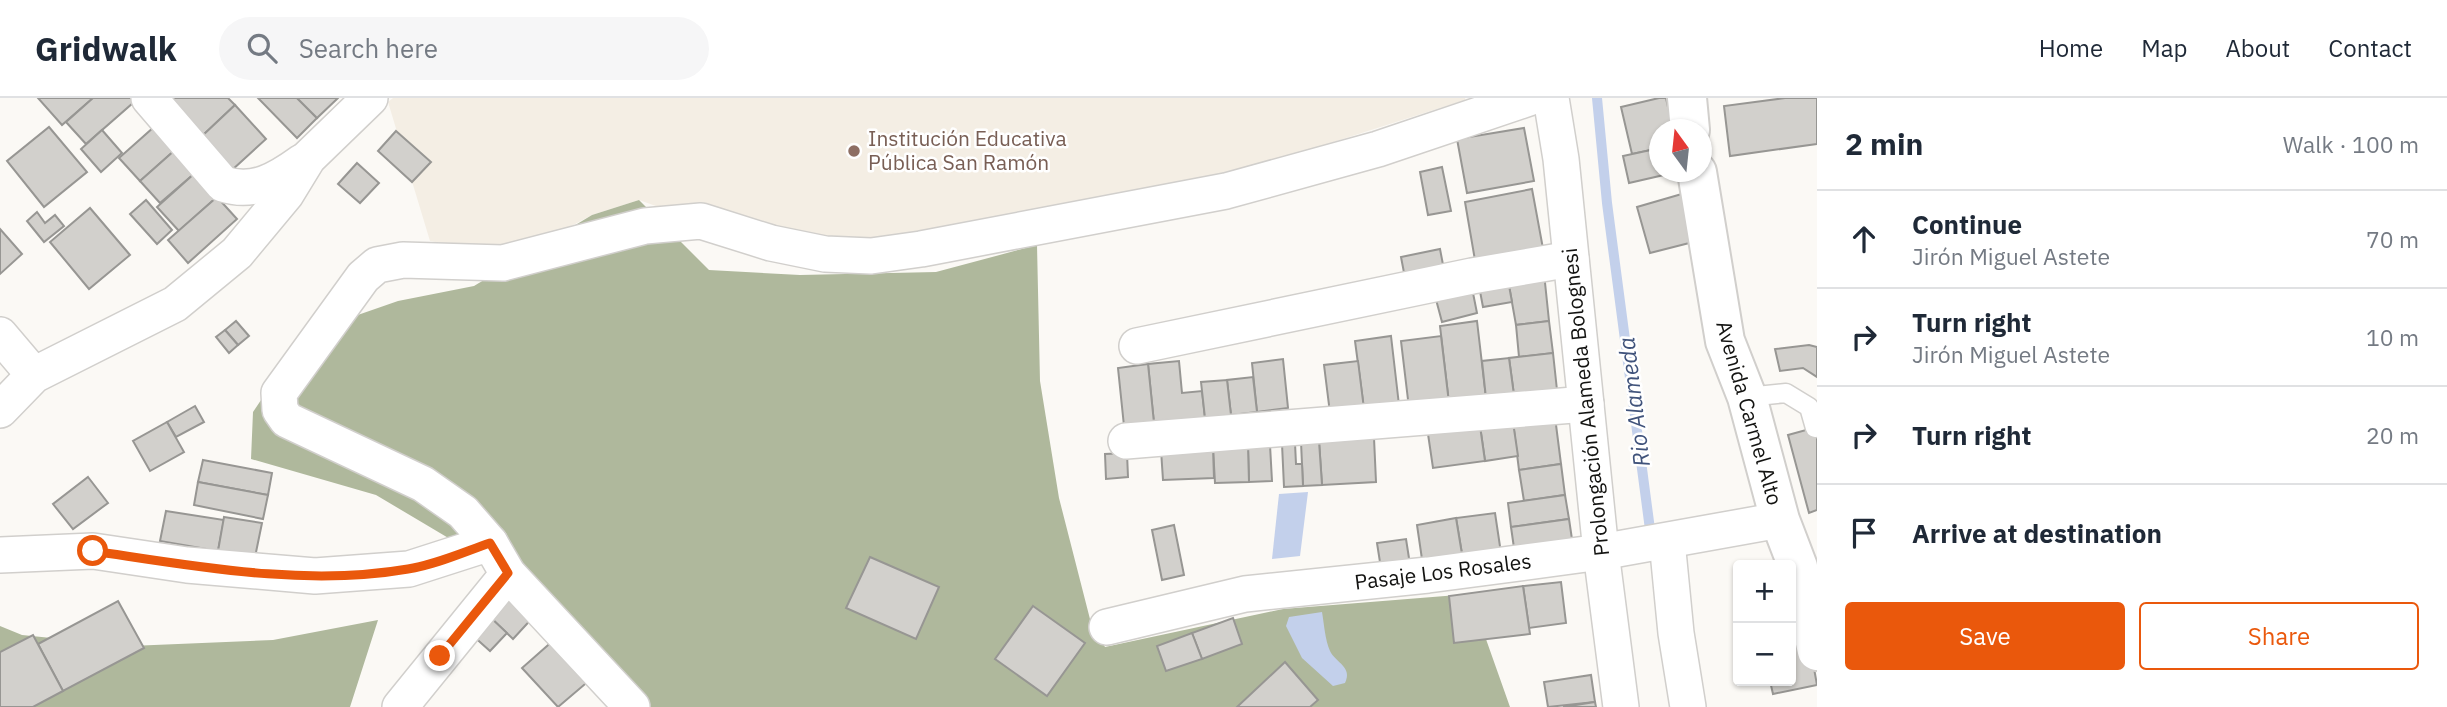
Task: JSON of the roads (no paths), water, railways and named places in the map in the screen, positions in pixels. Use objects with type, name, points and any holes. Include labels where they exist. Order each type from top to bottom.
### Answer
[{"type":"street","points":[[149,98],[223,184],[239,189],[255,188],[308,158]]},
{"type":"street","points":[[0,410],[34,375],[175,304],[237,253],[286,194],[308,158],[370,98]]},
{"type":"street","points":[[632,707],[508,573],[490,543],[463,512],[423,484],[287,420],[281,410],[279,393],[363,277],[377,265],[402,260],[503,263],[645,226],[701,221],[771,243],[825,254],[871,256],[908,251],[1226,191],[1378,149],[1529,98]]},
{"type":"street","name":"Prolongación Alameda Bolognesi","points":[[1551,98],[1586,404],[1610,551],[1621,707]]},
{"type":"street","points":[[1687,98],[1689,119]]},
{"type":"street","name":"Avenida Carmel Alto","points":[[1699,182],[1725,341],[1747,397],[1780,520],[1802,562],[1817,651]]},
{"type":"street","points":[[1137,346],[1472,276],[1571,259]]},
{"type":"street","points":[[0,335],[34,375]]},
{"type":"street","points":[[1126,441],[1586,404]]},
{"type":"street","name":"Pasaje Los Rosales","points":[[1107,627],[1245,594],[1427,575],[1610,551],[1780,520]]},
{"type":"street","points":[[1663,542],[1688,707]]},
{"type":"street","points":[[0,555],[93,551],[187,565],[315,576],[409,569],[490,543]]},
{"type":"street","points":[[400,707],[508,573]]},
{"type":"lane","points":[[1747,397],[1786,393],[1808,407],[1815,428]]},
{"type":"water","points":[[1308,492],[1300,556],[1272,559],[1279,494]]},
{"type":"water","points":[[1322,612],[1330,651],[1347,673],[1345,683],[1333,686],[1302,658],[1286,626],[1289,617]]},
{"type":"waterway","name":"Rio Alameda","points":[[1597,98],[1607,203],[1651,537]]},
{"type":"place","name":"Institución Educativa Pública San Ramón","points":[[854,151]]}]
